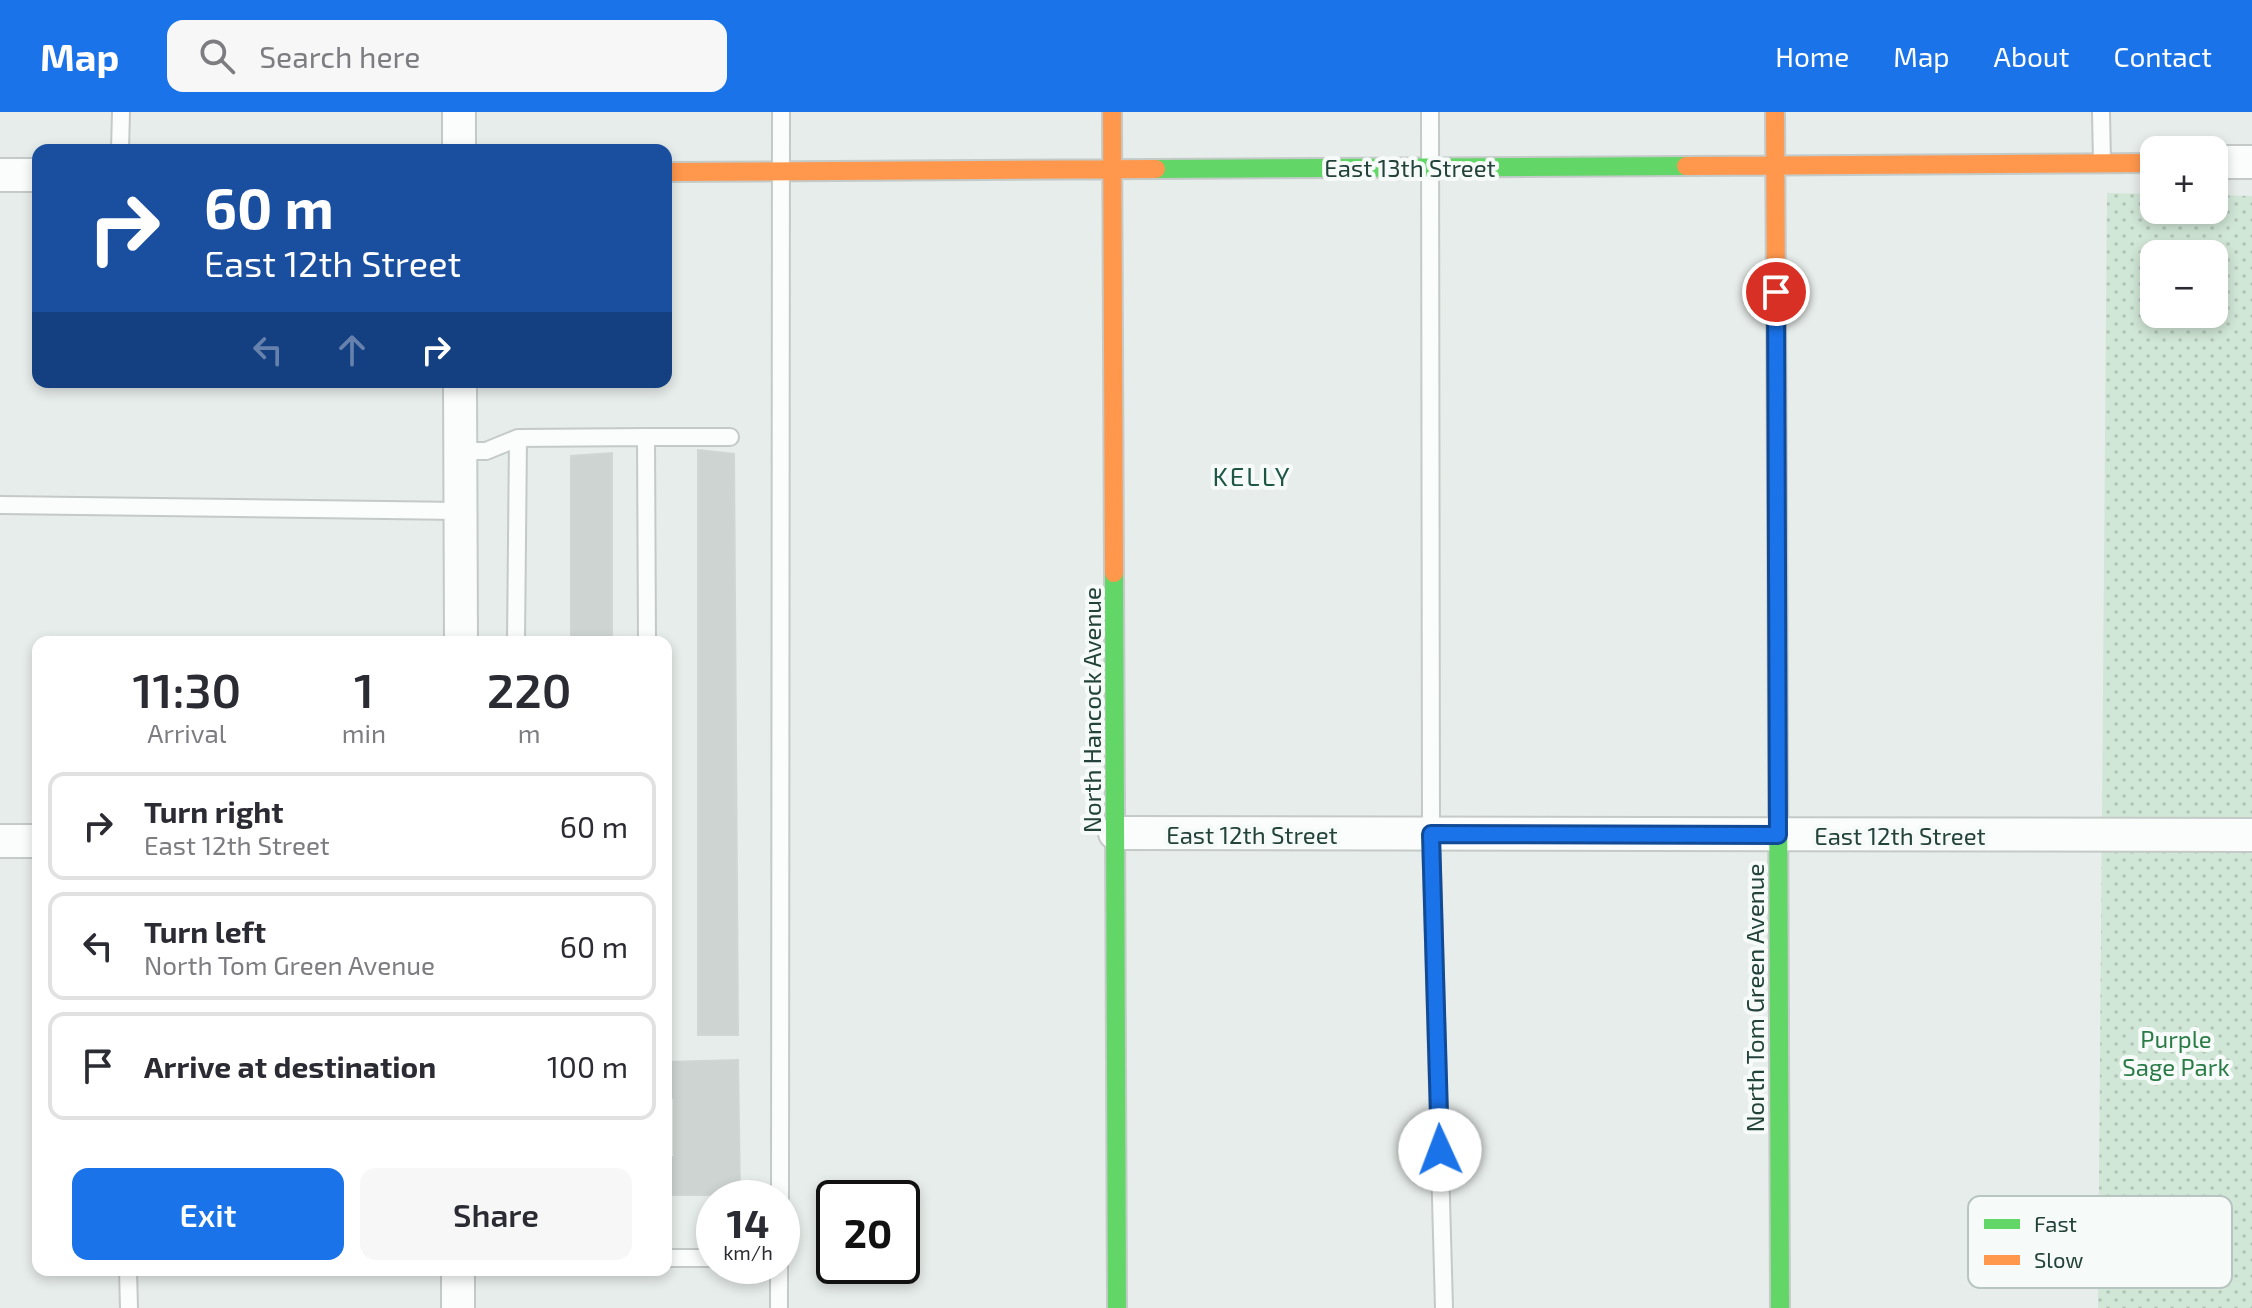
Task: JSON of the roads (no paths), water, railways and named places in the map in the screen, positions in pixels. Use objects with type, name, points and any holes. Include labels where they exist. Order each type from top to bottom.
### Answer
[{"type":"street","points":[[459,112],[459,144]]},
{"type":"street","name":"North Hancock Avenue","points":[[1112,112],[1117,1308]]},
{"type":"street","name":"North Tom Green Avenue","points":[[1775,112],[1780,1308]]},
{"type":"street","points":[[2228,162],[2252,162]]},
{"type":"street","name":"East 13th Street","points":[[672,172],[2140,163]]},
{"type":"street","points":[[0,175],[32,175]]},
{"type":"street","points":[[460,388],[461,636]]},
{"type":"street","name":"East 12th Street","points":[[1115,833],[2252,835]]},
{"type":"street","points":[[0,841],[32,841]]},
{"type":"street","points":[[458,1276],[458,1308]]},
{"type":"lane","points":[[120,144],[121,112]]},
{"type":"lane","points":[[780,1180],[781,112]]},
{"type":"lane","points":[[1430,112],[1431,834],[1444,1308]]},
{"type":"lane","points":[[2101,112],[2102,163]]},
{"type":"lane","points":[[646,437],[647,636]]},
{"type":"lane","points":[[460,451],[486,451],[518,438],[730,437]]},
{"type":"lane","points":[[516,636],[518,438]]},
{"type":"lane","points":[[0,505],[460,511]]},
{"type":"lane","points":[[672,1258],[696,1258]]},
{"type":"lane","points":[[128,1276],[129,1308]]},
{"type":"lane","points":[[779,1284],[779,1308]]},
{"type":"district","name":"KELLY","points":[[1252,475]]},
{"type":"park label","name":"Purple Sage Park","points":[[2176,1052]]}]
